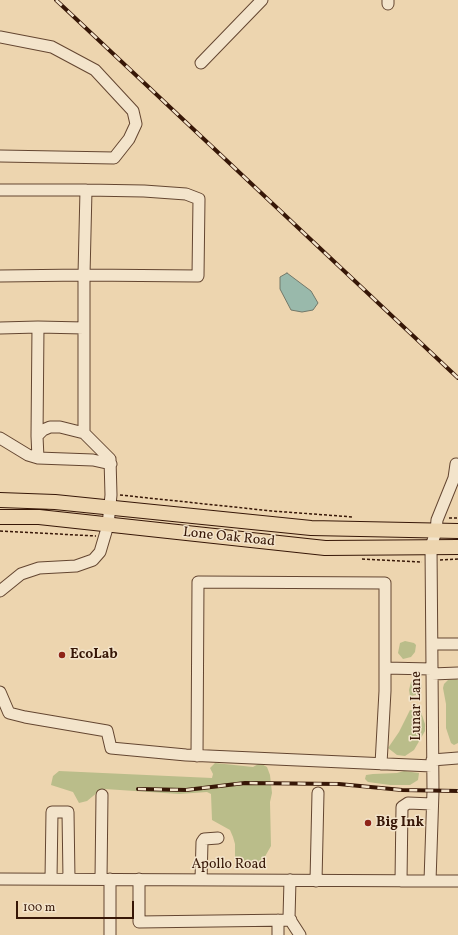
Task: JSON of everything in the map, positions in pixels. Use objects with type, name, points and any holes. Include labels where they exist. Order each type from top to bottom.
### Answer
[{"type":"main road","name":"Lone Oak Road","points":[[0,500],[55,502],[110,501],[311,528],[436,526],[458,531]]},
{"type":"main road","name":"Lone Oak Road","points":[[0,517],[39,517],[325,548],[431,553],[458,547]]},
{"type":"street","points":[[200,63],[262,0]]},
{"type":"street","points":[[0,37],[52,47],[95,70],[133,111],[136,124],[129,139],[114,158],[0,156]]},
{"type":"street","points":[[0,190],[86,190],[186,194],[199,199],[198,276],[0,276]]},
{"type":"street","points":[[84,433],[84,275],[86,190]]},
{"type":"street","points":[[38,327],[38,458]]},
{"type":"street","points":[[0,328],[84,328]]},
{"type":"street","points":[[0,591],[21,574],[39,568],[76,566],[93,560],[100,552],[108,525],[110,501],[110,459],[84,433],[60,427],[50,427],[43,430],[37,436]]},
{"type":"street","points":[[0,438],[28,455],[38,458],[93,460],[111,464]]},
{"type":"street","name":"Lunar Lane","points":[[430,881],[432,804],[431,553],[436,526],[454,478],[456,464]]},
{"type":"street","points":[[197,756],[198,582],[385,583],[385,668],[381,764]]},
{"type":"street","points":[[432,644],[458,644]]},
{"type":"street","points":[[385,668],[458,673]]},
{"type":"street","points":[[0,692],[9,713],[25,718],[108,731],[111,748],[197,756],[381,764],[432,763],[458,758]]},
{"type":"street","points":[[316,881],[318,793]]},
{"type":"street","points":[[102,795],[110,935]]},
{"type":"street","points":[[401,881],[402,806],[408,803],[432,804]]},
{"type":"street","points":[[51,879],[52,812],[68,812],[69,879]]},
{"type":"street","points":[[201,880],[202,842],[204,839],[218,838]]},
{"type":"street","name":"Apollo Road","points":[[0,879],[458,881]]},
{"type":"street","points":[[138,879],[139,922],[291,920]]},
{"type":"street","points":[[290,880],[291,920],[300,935]]},
{"type":"street","points":[[278,920],[278,935]]},
{"type":"path","points":[[110,501],[353,517]]},
{"type":"path","points":[[436,526],[458,518]]},
{"type":"path","points":[[431,553],[458,559]]},
{"type":"green space","points":[[405,641],[416,645],[415,652],[411,657],[403,659],[398,653],[400,643]]},
{"type":"green space","points":[[415,678],[420,680],[422,688],[416,695],[410,696],[409,690],[411,682]]},
{"type":"green space","points":[[448,680],[458,680],[458,743],[454,745],[451,743],[446,728],[446,704],[443,688],[444,684]]},
{"type":"green space","points":[[410,710],[421,712],[425,724],[425,731],[414,750],[405,756],[397,755],[388,748],[399,732]]},
{"type":"green space","points":[[215,763],[253,767],[260,763],[267,767],[270,775],[272,793],[270,802],[271,846],[263,860],[249,869],[235,866],[235,844],[233,837],[230,830],[212,820],[211,794],[207,792],[179,794],[105,789],[98,792],[87,801],[79,803],[73,792],[51,785],[53,776],[59,771],[212,778],[213,774],[210,768]]},
{"type":"green space","points":[[404,771],[419,773],[418,780],[410,785],[390,785],[368,782],[365,779],[366,775],[397,773]]},
{"type":"shaded area","points":[[287,273],[311,291],[318,303],[313,310],[302,312],[291,310],[280,289],[280,277]]},
{"type":"railway","points":[[56,0],[458,378]]},
{"type":"railway","points":[[138,789],[186,790],[245,783],[339,784],[402,790],[458,791]]},
{"type":"place","name":"EcoLab","points":[[62,655]]},
{"type":"place","name":"Big Ink","points":[[368,823]]}]
